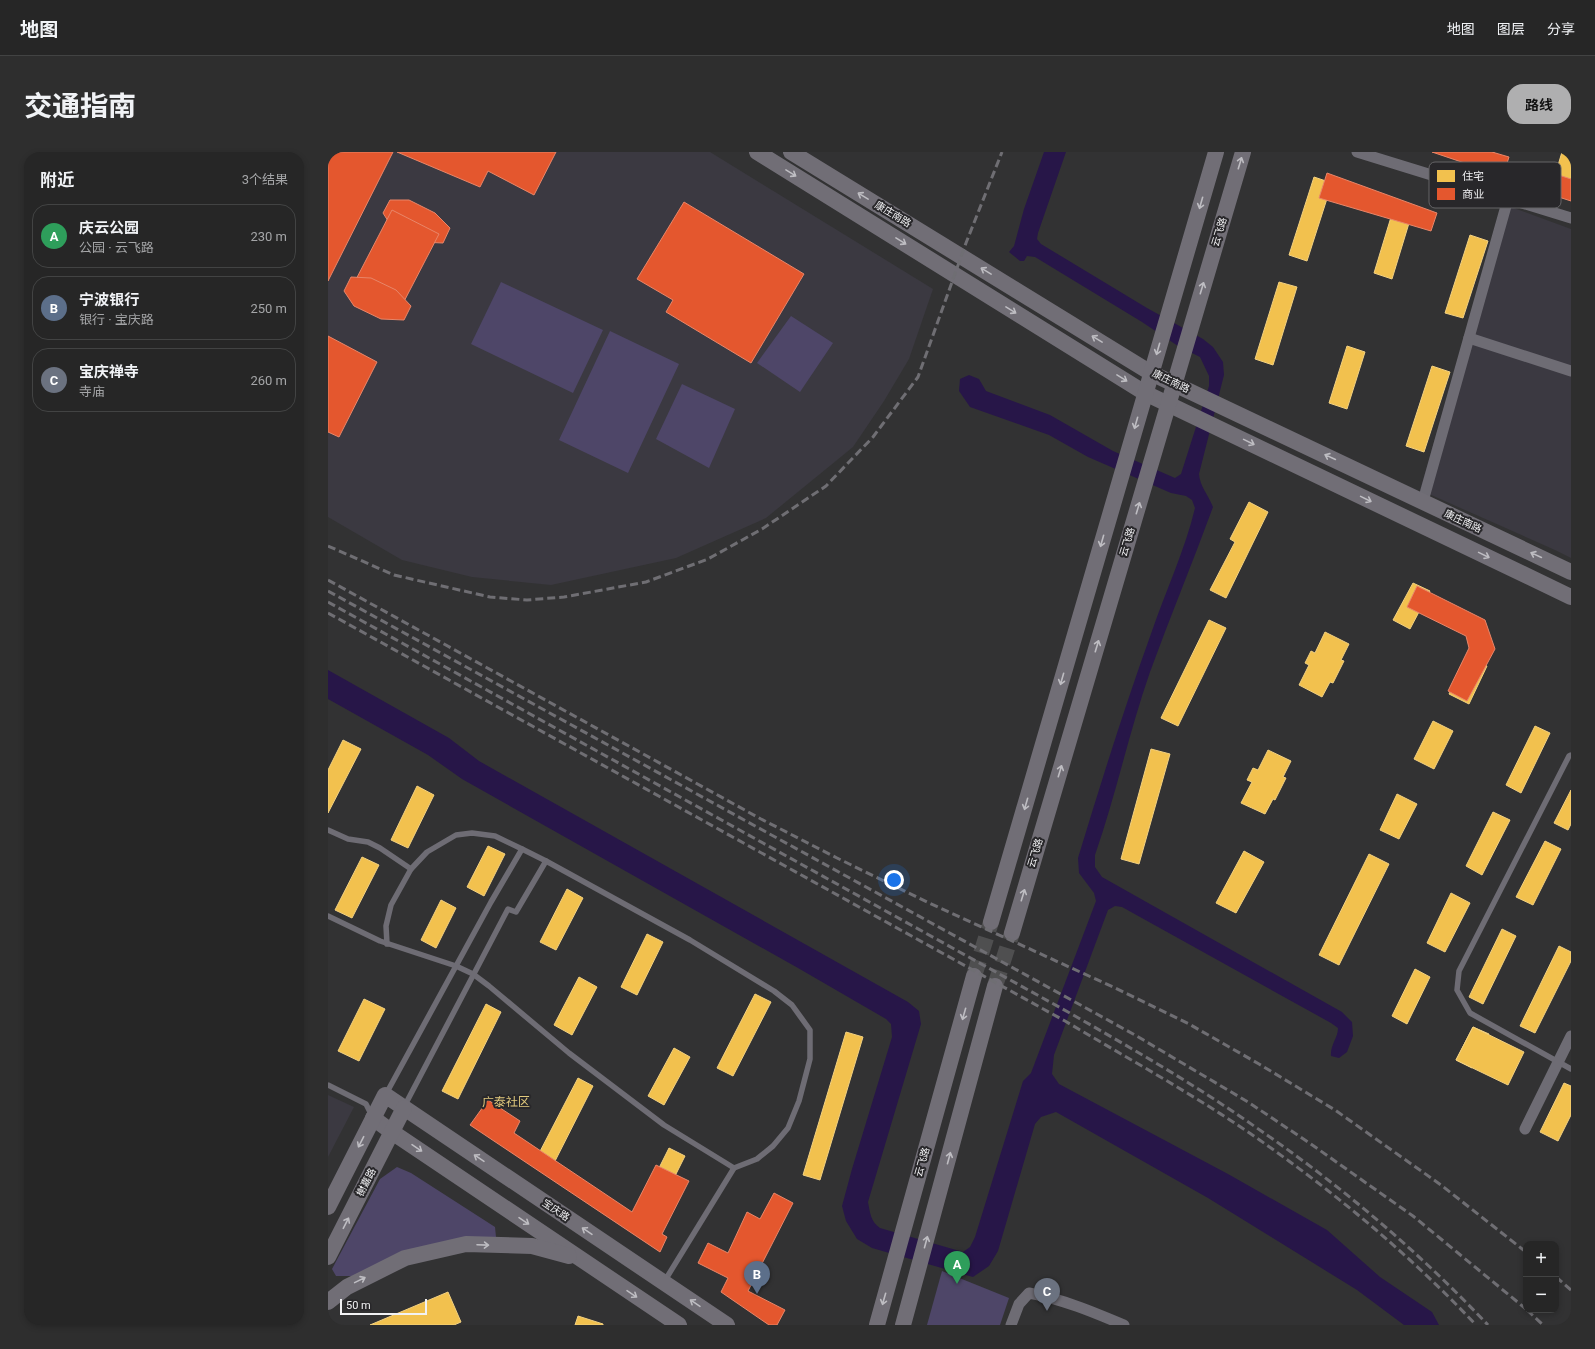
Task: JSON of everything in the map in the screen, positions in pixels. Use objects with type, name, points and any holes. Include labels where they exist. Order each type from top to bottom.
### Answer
[{"type":"main road","name":"康庄南路","points":[[757,152],[1145,393],[1571,597]]},
{"type":"main road","name":"康庄南路","points":[[791,152],[1151,372],[1571,572]]},
{"type":"main road","points":[[991,922],[1216,152]]},
{"type":"main road","name":"云飞路","points":[[1012,933],[1186,340],[1243,152]]},
{"type":"main road","name":"云飞路","points":[[877,1325],[974,976]]},
{"type":"main road","points":[[903,1325],[995,986]]},
{"type":"main road","points":[[328,1207],[385,1095]]},
{"type":"main road","name":"宝庆路","points":[[385,1095],[727,1325]]},
{"type":"main road","name":"榭嘉路","points":[[328,1257],[404,1108]]},
{"type":"main road","points":[[373,1118],[679,1325]]},
{"type":"main road","points":[[328,1302],[346,1287],[405,1258],[466,1244],[532,1246],[581,1259]]},
{"type":"street","points":[[1356,152],[1429,175]]},
{"type":"street","points":[[1423,501],[1505,208]]},
{"type":"street","points":[[1539,208],[1571,218]]},
{"type":"street","points":[[1539,208],[1571,221]]},
{"type":"street","points":[[1468,338],[1571,371]]},
{"type":"street","points":[[1525,1129],[1571,1036]]},
{"type":"street","points":[[1011,1325],[1019,1304],[1028,1293],[1043,1295],[1082,1308],[1124,1325]]},
{"type":"lane","points":[[1571,755],[1459,971],[1457,990],[1470,1013],[1571,1068]]},
{"type":"lane","points":[[328,830],[348,839],[368,842],[380,848],[411,869]]},
{"type":"lane","points":[[387,944],[386,926],[391,905],[411,869],[427,852],[456,835],[472,833],[495,836],[546,861],[690,940],[774,991],[792,1005],[810,1030],[810,1059],[799,1100],[788,1128],[774,1146],[756,1159],[734,1168],[664,1282]]},
{"type":"lane","points":[[385,1095],[522,849]]},
{"type":"lane","points":[[404,1108],[508,909],[516,912],[546,861]]},
{"type":"lane","points":[[328,916],[387,944],[456,966],[474,974],[569,1053],[664,1125],[734,1168]]},
{"type":"lane","points":[[328,1085],[366,1104],[373,1118]]},
{"type":"shaded area","points":[[328,152],[710,152],[933,289],[909,359],[884,401],[853,447],[766,518],[676,558],[551,585],[472,577],[402,560],[328,517]]},
{"type":"shaded area","points":[[1044,152],[1066,152],[1038,233],[1037,239],[1041,244],[1147,308],[1203,339],[1213,347],[1223,362],[1224,375],[1199,474],[1203,487],[1213,507],[1142,695],[1110,810],[1095,855],[1095,867],[1102,877],[1342,1012],[1352,1022],[1353,1036],[1347,1052],[1339,1058],[1331,1056],[1338,1028],[1331,1023],[1122,907],[1115,906],[1108,910],[1054,1055],[1052,1074],[1059,1084],[1228,1174],[1327,1230],[1380,1277],[1432,1312],[1439,1325],[1404,1325],[1357,1290],[1208,1198],[1056,1112],[1041,1117],[1035,1124],[998,1251],[989,1266],[973,1277],[872,1248],[857,1239],[846,1221],[842,1206],[892,1037],[891,1024],[886,1019],[798,968],[462,779],[428,755],[328,699],[328,670],[449,738],[479,761],[908,1002],[919,1011],[921,1024],[868,1202],[869,1210],[871,1217],[880,1228],[963,1252],[970,1247],[975,1237],[1023,1081],[1031,1073],[1096,901],[1094,893],[1079,873],[1078,858],[1104,773],[1142,659],[1181,555],[1195,508],[1192,500],[1186,496],[1171,493],[1088,457],[1049,435],[970,407],[959,391],[960,379],[969,375],[979,379],[986,391],[1050,415],[1113,451],[1175,478],[1181,474],[1209,386],[1209,376],[1200,357],[1178,346],[1142,322],[1035,257],[1027,256],[1024,261],[1020,261],[1009,252],[1014,246],[1024,209]]},
{"type":"shaded area","points":[[1502,208],[1514,208],[1571,229],[1571,558],[1420,490]]},
{"type":"shaded area","points":[[501,282],[603,330],[573,393],[471,344]]},
{"type":"shaded area","points":[[791,316],[833,343],[800,392],[757,363]]},
{"type":"shaded area","points":[[610,331],[679,364],[628,473],[559,440]]},
{"type":"shaded area","points":[[682,384],[735,409],[709,468],[656,439]]},
{"type":"shaded area","points":[[328,1095],[354,1107],[328,1157]]},
{"type":"shaded area","points":[[397,1167],[411,1173],[495,1227],[496,1237],[352,1276],[336,1276],[332,1269],[380,1179]]},
{"type":"shaded area","points":[[942,1271],[1009,1298],[1000,1325],[927,1325]]},
{"type":"building: 住宅","points":[[1474,152],[1494,152],[1492,160],[1473,155]]},
{"type":"building: 住宅","points":[[1562,152],[1571,152],[1571,187],[1561,184],[1561,162],[1559,162]]},
{"type":"building: 住宅","points":[[1314,177],[1332,183],[1307,261],[1289,255]]},
{"type":"building: 住宅","points":[[1395,204],[1413,210],[1392,279],[1374,273]]},
{"type":"building: 住宅","points":[[1470,235],[1488,241],[1463,318],[1445,313]]},
{"type":"building: 住宅","points":[[1279,282],[1297,287],[1273,365],[1255,359]]},
{"type":"building: 住宅","points":[[1347,346],[1365,352],[1347,409],[1329,403]]},
{"type":"building: 住宅","points":[[1432,366],[1450,372],[1424,452],[1406,446]]},
{"type":"building: 住宅","points":[[1249,502],[1268,512],[1226,598],[1210,590],[1235,542],[1230,539]]},
{"type":"building: 住宅","points":[[1413,583],[1430,591],[1410,629],[1393,620]]},
{"type":"building: 住宅","points":[[1209,620],[1226,628],[1178,726],[1161,718]]},
{"type":"building: 住宅","points":[[1325,632],[1349,644],[1341,660],[1344,661],[1333,683],[1330,682],[1322,697],[1299,685],[1309,665],[1305,663],[1311,651],[1315,653]]},
{"type":"building: 住宅","points":[[1467,657],[1487,666],[1469,704],[1449,694]]},
{"type":"building: 住宅","points":[[1433,721],[1453,731],[1434,769],[1414,759]]},
{"type":"building: 住宅","points":[[1535,726],[1550,733],[1521,793],[1506,785]]},
{"type":"building: 住宅","points":[[343,740],[361,749],[328,813],[328,770]]},
{"type":"building: 住宅","points":[[1151,749],[1170,754],[1139,864],[1121,859]]},
{"type":"building: 住宅","points":[[1268,750],[1291,761],[1283,777],[1286,778],[1275,800],[1273,799],[1265,814],[1241,803],[1252,782],[1247,780],[1253,768],[1258,770]]},
{"type":"building: 住宅","points":[[417,786],[434,795],[408,848],[391,840]]},
{"type":"building: 住宅","points":[[1571,790],[1571,824],[1568,830],[1554,823]]},
{"type":"building: 住宅","points":[[1397,794],[1417,804],[1399,839],[1380,830]]},
{"type":"building: 住宅","points":[[1493,812],[1510,820],[1482,875],[1466,866]]},
{"type":"building: 住宅","points":[[1545,841],[1561,849],[1533,905],[1516,897]]},
{"type":"building: 住宅","points":[[488,846],[505,854],[484,896],[467,887]]},
{"type":"building: 住宅","points":[[1244,851],[1264,862],[1236,913],[1216,903]]},
{"type":"building: 住宅","points":[[1369,854],[1389,864],[1339,965],[1319,955]]},
{"type":"building: 住宅","points":[[362,857],[379,865],[352,918],[335,910]]},
{"type":"building: 住宅","points":[[567,889],[583,898],[556,950],[540,942]]},
{"type":"building: 住宅","points":[[1451,893],[1470,903],[1445,952],[1427,943]]},
{"type":"building: 住宅","points":[[441,900],[456,908],[436,948],[421,940]]},
{"type":"building: 住宅","points":[[1502,929],[1516,936],[1483,1004],[1469,997]]},
{"type":"building: 住宅","points":[[647,934],[663,942],[637,995],[621,987]]},
{"type":"building: 住宅","points":[[1559,946],[1571,952],[1571,961],[1535,1033],[1520,1026]]},
{"type":"building: 住宅","points":[[1415,969],[1430,977],[1407,1024],[1392,1016]]},
{"type":"building: 住宅","points":[[579,977],[597,987],[572,1035],[554,1025]]},
{"type":"building: 住宅","points":[[755,994],[771,1002],[733,1076],[717,1068]]},
{"type":"building: 住宅","points":[[364,999],[385,1009],[359,1061],[338,1051]]},
{"type":"building: 住宅","points":[[486,1004],[501,1012],[458,1099],[442,1091]]},
{"type":"building: 住宅","points":[[1473,1027],[1489,1034],[1472,1068],[1456,1060]]},
{"type":"building: 住宅","points":[[1473,1027],[1524,1052],[1508,1085],[1456,1060]]},
{"type":"building: 住宅","points":[[846,1032],[863,1037],[820,1180],[803,1175]]},
{"type":"building: 住宅","points":[[674,1048],[690,1057],[664,1105],[648,1096]]},
{"type":"building: 住宅","points":[[578,1078],[593,1086],[550,1171],[534,1163]]},
{"type":"building: 住宅","points":[[1564,1083],[1571,1086],[1571,1115],[1558,1141],[1540,1132]]},
{"type":"building: 住宅","points":[[669,1148],[685,1156],[645,1236],[629,1228]]},
{"type":"building: 住宅","points":[[774,1195],[791,1204],[740,1301],[724,1292]]},
{"type":"building: 住宅","points":[[448,1292],[461,1322],[454,1325],[370,1325]]},
{"type":"building: 住宅","points":[[578,1316],[603,1324],[603,1325],[575,1325]]},
{"type":"building: 商业","points":[[328,152],[393,152],[328,281]]},
{"type":"building: 商业","points":[[397,152],[556,152],[534,195],[488,171],[480,187]]},
{"type":"building: 商业","points":[[1432,152],[1492,152],[1509,157],[1507,162],[1462,162]]},
{"type":"building: 商业","points":[[1327,173],[1437,213],[1431,231],[1319,198]]},
{"type":"building: 商业","points":[[1561,176],[1571,179],[1571,201],[1561,198]]},
{"type":"building: 商业","points":[[390,200],[409,200],[435,213],[450,228],[443,243],[420,242],[393,229],[383,213]]},
{"type":"building: 商业","points":[[684,202],[804,274],[751,363],[666,312],[673,300],[637,279]]},
{"type":"building: 商业","points":[[392,210],[439,234],[398,313],[351,289]]},
{"type":"building: 商业","points":[[351,277],[371,278],[396,290],[411,306],[404,320],[381,319],[354,306],[344,291]]},
{"type":"building: 商业","points":[[328,336],[377,362],[339,437],[328,432]]},
{"type":"building: 商业","points":[[1417,586],[1485,620],[1495,649],[1467,701],[1448,691],[1469,648],[1466,636],[1407,607]]},
{"type":"building: 商业","points":[[488,1100],[520,1121],[514,1133],[632,1212],[656,1165],[689,1181],[662,1234],[667,1237],[660,1252],[470,1125]]},
{"type":"building: 商业","points":[[774,1193],[793,1203],[748,1291],[785,1310],[777,1325],[769,1325],[721,1292],[728,1278],[698,1263],[708,1243],[728,1253],[747,1212],[760,1219]]},
{"type":"tunnel","points":[[974,976],[991,922]]},
{"type":"tunnel","points":[[995,986],[1012,933]]},
{"type":"railway","points":[[328,546],[394,575],[490,597],[527,600],[564,597],[646,582],[708,559],[762,529],[826,486],[873,437],[918,377],[966,243],[1002,152]]},
{"type":"railway","points":[[328,580],[761,819],[927,902],[1113,987],[1189,1024],[1335,1110],[1441,1185],[1523,1250]]},
{"type":"railway","points":[[328,591],[1135,1035],[1248,1102],[1413,1216],[1523,1307]]},
{"type":"railway","points":[[328,602],[1068,1012],[1185,1081],[1286,1148],[1347,1195],[1405,1244],[1488,1325]]},
{"type":"railway","points":[[328,613],[1065,1021],[1205,1104],[1281,1155],[1340,1200],[1424,1273],[1476,1325]]},
{"type":"railway","points":[[1559,1280],[1571,1290]]},
{"type":"railway","points":[[1530,1313],[1543,1325]]},
{"type":"place","name":"庆云公园","points":[[957,1284]]},
{"type":"place","name":"宁波银行","points":[[757,1294]]},
{"type":"place","name":"宝庆禅寺","points":[[1047,1311]]},
{"type":"district","name":"广泰社区","points":[[506,1102]]}]
